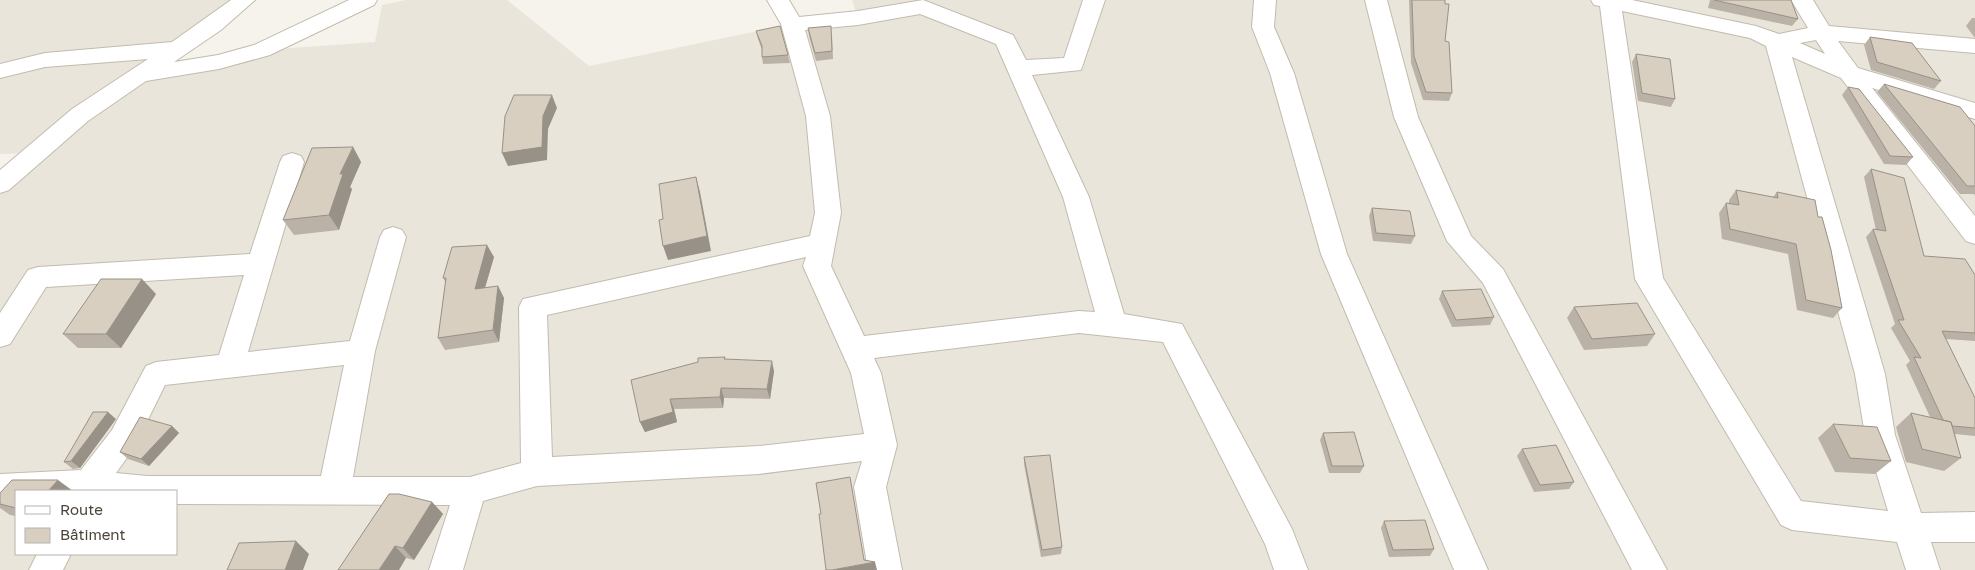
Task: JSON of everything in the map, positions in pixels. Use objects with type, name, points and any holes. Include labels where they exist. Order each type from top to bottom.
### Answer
[{"type":"street","points":[[0,184],[80,115],[244,0]]},
{"type":"street","points":[[138,76],[219,62],[262,50],[366,0]]},
{"type":"street","points":[[778,0],[792,24],[818,116],[828,213],[817,266],[866,373],[882,445],[870,487],[884,570]]},
{"type":"street","points":[[1018,68],[1073,65],[1094,0]]},
{"type":"street","points":[[1265,0],[1263,27],[1282,72],[1334,254],[1471,570]]},
{"type":"street","points":[[1376,0],[1406,117],[1460,241],[1493,276],[1650,570]]},
{"type":"street","points":[[1802,0],[1820,32],[1850,73],[1975,234]]},
{"type":"street","points":[[1975,111],[1850,73],[1756,33],[1608,1],[1649,279],[1792,515],[1909,528],[1975,527]]},
{"type":"street","points":[[792,24],[858,18],[923,7],[958,23],[1005,40],[1076,196],[1113,324]]},
{"type":"street","points":[[1776,42],[1820,32],[1975,46]]},
{"type":"street","points":[[1776,42],[1870,374],[1880,435],[1922,570]]},
{"type":"street","points":[[0,71],[45,60],[178,48]]},
{"type":"street","points":[[230,365],[259,264],[292,162]]},
{"type":"street","points":[[334,491],[361,351],[393,237]]},
{"type":"street","points":[[537,472],[533,307],[822,242]]},
{"type":"street","points":[[0,336],[38,276],[259,264]]},
{"type":"street","points":[[855,350],[1079,322],[1113,324],[1172,332],[1280,540],[1291,570]]},
{"type":"street","points":[[86,488],[123,439],[156,374],[361,351]]},
{"type":"street","points":[[178,490],[470,491],[537,472],[759,460],[882,445]]},
{"type":"street","points":[[0,488],[147,490]]},
{"type":"street","points":[[446,570],[470,491]]},
{"type":"street","points":[[46,570],[54,555]]},
{"type":"shaded area","points":[[0,0],[244,0],[139,75],[262,50],[375,42],[382,5],[406,0],[507,0],[589,66],[792,24],[858,18],[852,0],[1975,0],[1975,570],[0,570],[0,184],[34,153],[0,154]]},
{"type":"building","points":[[1412,0],[1445,0],[1445,4],[1449,4],[1445,41],[1449,42],[1452,93],[1426,92],[1414,56]]},
{"type":"building","points":[[1714,0],[1791,0],[1798,19]]},
{"type":"building","points":[[780,26],[788,55],[762,57],[762,46],[756,31]]},
{"type":"building","points":[[831,26],[832,51],[815,53],[808,28]]},
{"type":"building","points":[[1870,37],[1912,43],[1941,81],[1877,62]]},
{"type":"building","points":[[1636,54],[1670,59],[1675,99],[1642,93]]},
{"type":"building","points":[[1884,84],[1960,107],[1975,126],[1975,186],[1967,186]]},
{"type":"building","points":[[1848,87],[1859,89],[1913,157],[1890,156]]},
{"type":"building","points":[[514,95],[552,95],[543,116],[542,147],[502,153],[505,116]]},
{"type":"building","points":[[353,147],[340,174],[343,174],[329,215],[283,220],[312,148]]},
{"type":"building","points":[[1871,169],[1904,178],[1924,256],[1965,259],[1975,275],[1975,333],[1942,331],[1975,398],[1975,428],[1952,426],[1951,422],[1943,420],[1914,357],[1921,358],[1898,320],[1904,320],[1873,229],[1886,231]]},
{"type":"building","points":[[696,177],[707,236],[663,246],[659,220],[663,219],[659,184]]},
{"type":"building","points":[[1736,190],[1778,198],[1777,192],[1815,200],[1818,217],[1822,217],[1831,250],[1842,308],[1806,300],[1796,244],[1730,229],[1726,203],[1739,205]]},
{"type":"building","points":[[1372,208],[1410,211],[1415,236],[1376,233]]},
{"type":"building","points":[[487,245],[475,289],[498,286],[493,330],[438,338],[446,278],[443,278],[452,247]]},
{"type":"building","points":[[101,279],[142,279],[106,334],[63,334]]},
{"type":"building","points":[[1481,289],[1494,317],[1456,320],[1442,291]]},
{"type":"building","points":[[1637,303],[1655,334],[1592,339],[1574,307]]},
{"type":"building","points":[[725,357],[724,359],[772,361],[767,389],[721,388],[720,397],[670,399],[673,412],[640,422],[631,380],[698,362],[698,358]]},
{"type":"building","points":[[93,412],[108,412],[71,461],[64,462]]},
{"type":"building","points":[[1911,413],[1951,422],[1961,458],[1922,449]]},
{"type":"building","points":[[140,417],[172,426],[141,459],[120,452]]},
{"type":"building","points":[[1833,424],[1877,427],[1891,461],[1850,458]]},
{"type":"building","points":[[1354,432],[1364,466],[1332,466],[1323,433]]},
{"type":"building","points":[[1556,445],[1574,482],[1540,485],[1522,449]]},
{"type":"building","points":[[1050,455],[1062,547],[1042,550],[1024,457]]},
{"type":"building","points":[[850,477],[864,560],[875,562],[826,570],[816,483]]},
{"type":"building","points":[[12,480],[58,480],[49,490],[15,490],[15,508],[0,504],[0,493]]},
{"type":"building","points":[[389,494],[399,494],[432,502],[403,548],[395,546],[379,570],[338,570]]},
{"type":"building","points":[[1425,520],[1434,549],[1393,550],[1384,521]]},
{"type":"building","points":[[296,541],[285,570],[227,570],[239,543]]}]
